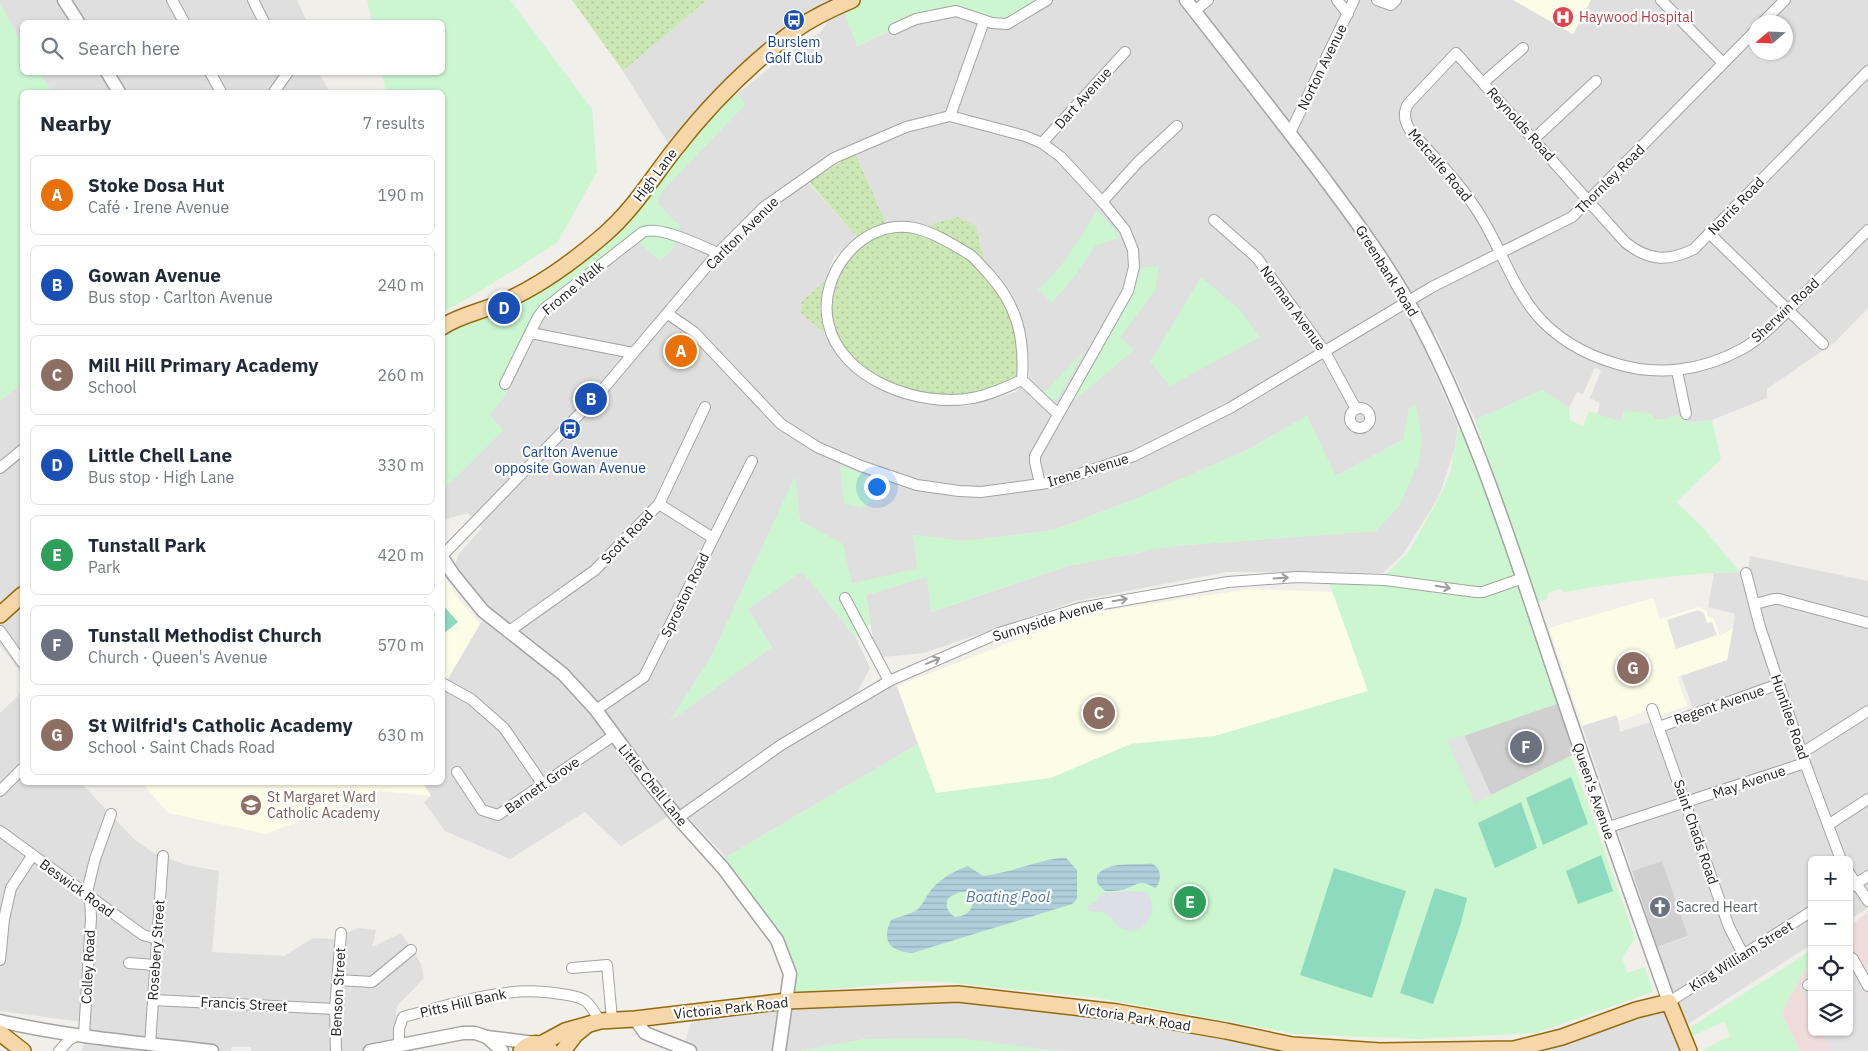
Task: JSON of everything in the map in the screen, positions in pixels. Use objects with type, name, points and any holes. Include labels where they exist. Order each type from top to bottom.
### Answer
[{"type":"main road","name":"High Lane","points":[[445,326],[469,314],[503,303],[533,288],[583,252],[623,216],[643,193],[689,131],[724,92],[796,29],[852,0]]},
{"type":"main road","points":[[0,615],[20,597]]},
{"type":"main road","name":"Victoria Park Road","points":[[521,1051],[524,1047],[542,1046],[565,1031],[601,1021],[787,1001],[958,994],[1117,1012],[1226,1031],[1292,1045],[1380,1051],[1514,1049],[1562,1037],[1636,1010],[1670,1002]]},
{"type":"main road","points":[[1670,1002],[1689,1051]]},
{"type":"main road","points":[[563,1051],[575,1035],[601,1021]]},
{"type":"main road","points":[[0,1033],[23,1051]]},
{"type":"street","points":[[64,0],[77,20]]},
{"type":"street","points":[[172,0],[183,20]]},
{"type":"street","points":[[253,0],[263,20]]},
{"type":"street","points":[[894,28],[916,19],[956,11],[984,21],[1007,24],[1047,0]]},
{"type":"street","name":"Greenbank Road","points":[[1186,0],[1290,133],[1375,248],[1408,302],[1433,348],[1457,404],[1523,578]]},
{"type":"street","points":[[1194,11],[1208,0]]},
{"type":"street","points":[[1337,0],[1348,14]]},
{"type":"street","name":"Norton Avenue","points":[[1290,133],[1354,0]]},
{"type":"street","points":[[1377,0],[1391,5],[1396,0]]},
{"type":"street","points":[[1662,0],[1724,63]]},
{"type":"street","points":[[1770,15],[1785,0]]},
{"type":"street","points":[[950,116],[984,21]]},
{"type":"street","name":"Thornley Road","points":[[1408,302],[1432,287],[1572,217],[1748,38]]},
{"type":"street","points":[[1484,82],[1523,48]]},
{"type":"street","name":"Dart Avenue","points":[[1042,144],[1125,52]]},
{"type":"street","name":"Reynolds Road","points":[[1452,57],[1456,53],[1484,82],[1589,201]]},
{"type":"street","name":"Metcalfe Road","points":[[1452,57],[1408,104],[1405,120],[1410,130],[1468,196],[1500,254]]},
{"type":"street","name":"Norris Road","points":[[1589,201],[1624,242],[1645,255],[1658,258],[1672,258],[1694,249],[1868,71]]},
{"type":"street","points":[[109,75],[118,90]]},
{"type":"street","points":[[212,75],[220,90]]},
{"type":"street","points":[[275,90],[286,75]]},
{"type":"street","points":[[1534,139],[1596,81]]},
{"type":"street","name":"Carlton Avenue","points":[[445,554],[598,395],[718,253],[764,207],[834,158],[906,127],[950,116],[1025,136],[1042,144],[1061,157],[1125,230],[1133,250],[1132,279],[1128,291],[1036,456],[1035,462],[1040,484]]},
{"type":"street","points":[[1102,202],[1138,162],[1177,126]]},
{"type":"street","name":"Norman Avenue","points":[[1214,220],[1257,258],[1325,352],[1356,409]]},
{"type":"street","points":[[903,228],[914,228],[929,234],[954,245],[974,257],[994,279],[1015,312],[1024,363],[1022,380],[974,398],[936,399],[901,392],[868,375],[857,368],[839,349],[828,322],[827,295],[831,280],[838,266],[847,253],[860,241],[882,231],[903,228]]},
{"type":"street","name":"Frome Walk","points":[[505,384],[544,309],[643,232],[648,230],[664,232],[718,253]]},
{"type":"street","name":"Sherwin Road","points":[[1500,254],[1516,288],[1554,333],[1580,349],[1626,367],[1677,371],[1716,362],[1759,337],[1789,310],[1868,230]]},
{"type":"street","points":[[1710,233],[1823,344]]},
{"type":"street","name":"Irene Avenue","points":[[668,314],[694,332],[781,424],[817,446],[861,466],[917,485],[981,492],[1055,482],[1134,456],[1230,408],[1408,302]]},
{"type":"street","points":[[530,333],[633,353]]},
{"type":"street","points":[[1677,371],[1686,414]]},
{"type":"street","points":[[1022,380],[1058,414]]},
{"type":"street","name":"Scott Road","points":[[508,632],[595,570],[659,504],[705,407]]},
{"type":"street","points":[[0,468],[20,452]]},
{"type":"street","name":"Sproston Road","points":[[596,710],[644,677],[752,461]]},
{"type":"street","points":[[659,504],[713,538]]},
{"type":"street","name":"Little Chell Lane","points":[[445,562],[483,611],[564,674],[596,710],[613,736],[678,818],[723,868],[777,940],[790,974],[779,1051]]},
{"type":"street","name":"Huntilee Road","points":[[1746,573],[1760,627],[1840,856]]},
{"type":"street","name":"Sunnyside Avenue","points":[[678,818],[781,745],[889,681],[999,633],[1080,608],[1228,582],[1297,578],[1385,580],[1483,592],[1523,578]]},
{"type":"street","name":"Queen's Avenue","points":[[1523,578],[1606,828],[1670,1002]]},
{"type":"street","points":[[845,598],[889,681]]},
{"type":"street","points":[[1755,604],[1779,599],[1868,623]]},
{"type":"street","points":[[0,631],[20,659]]},
{"type":"street","name":"Regent Avenue","points":[[1659,727],[1779,684]]},
{"type":"street","points":[[445,685],[471,699],[504,728],[543,784]]},
{"type":"street","name":"Saint Chads Road","points":[[1652,709],[1687,803],[1728,927],[1743,954]]},
{"type":"street","name":"May Avenue","points":[[1606,828],[1687,803],[1804,758],[1868,710]]},
{"type":"street","name":"Barnett Grove","points":[[457,772],[482,810],[498,815],[613,736]]},
{"type":"street","points":[[0,791],[20,770]]},
{"type":"street","points":[[1828,825],[1868,799]]},
{"type":"street","name":"Colley Road","points":[[81,1035],[91,918],[88,897],[95,859],[110,814]]},
{"type":"street","name":"Beswick Road","points":[[0,832],[143,936],[157,939]]},
{"type":"street","points":[[0,960],[2,920],[11,888],[32,856]]},
{"type":"street","name":"Rosebery Street","points":[[150,1044],[163,856]]},
{"type":"street","points":[[1853,885],[1868,876]]},
{"type":"street","points":[[1853,887],[1868,901]]},
{"type":"street","name":"King William Street","points":[[1670,1002],[1808,913]]},
{"type":"street","name":"Benson Street","points":[[336,1051],[335,1009],[341,933]]},
{"type":"street","points":[[338,980],[372,982],[411,950]]},
{"type":"street","points":[[1853,959],[1868,986]]},
{"type":"street","points":[[129,963],[154,965]]},
{"type":"street","points":[[572,968],[607,964],[601,1021]]},
{"type":"street","name":"Pitts Hill Bank","points":[[399,1046],[399,1029],[403,1017],[482,996],[513,992],[550,992],[585,1000],[601,1021]]},
{"type":"street","name":"Francis Street","points":[[153,1000],[335,1009]]},
{"type":"street","points":[[635,1018],[645,1034],[690,1051]]},
{"type":"street","points":[[0,1021],[19,1026],[81,1035],[212,1051]]},
{"type":"street","points":[[370,1051],[475,1033],[487,1037],[542,1046]]},
{"type":"street","points":[[59,1051],[69,1040],[81,1035]]},
{"type":"street","points":[[487,1037],[502,1051]]},
{"type":"shaded area","points":[[0,0],[297,0],[306,20],[20,20],[20,39],[0,4]]},
{"type":"shaded area","points":[[707,0],[835,0],[787,28],[673,151],[623,71]]},
{"type":"shaded area","points":[[1047,0],[1513,0],[1573,34],[1591,0],[1868,0],[1868,308],[1835,342],[1767,389],[1767,398],[1712,420],[1690,423],[1677,415],[1664,420],[1624,411],[1621,422],[1597,415],[1600,403],[1590,398],[1601,371],[1595,367],[1583,394],[1577,392],[1569,408],[1542,390],[1475,420],[1435,332],[1423,346],[1458,426],[1454,451],[1439,496],[1402,555],[1383,573],[1226,572],[1076,601],[924,653],[883,657],[873,638],[866,595],[928,576],[932,612],[1067,566],[1173,546],[1376,531],[1416,405],[1409,408],[1403,440],[1335,476],[1307,416],[1247,450],[1140,497],[1054,530],[964,541],[913,535],[918,569],[852,584],[842,544],[800,521],[795,478],[711,657],[670,721],[772,647],[747,609],[802,571],[856,638],[870,668],[852,702],[882,686],[897,686],[918,744],[726,857],[680,809],[621,846],[585,812],[510,859],[445,831],[424,802],[431,796],[424,785],[445,785],[445,684],[480,624],[493,612],[455,565],[459,554],[482,528],[468,513],[445,519],[445,486],[503,430],[489,415],[503,398],[548,312],[635,240],[673,220],[657,203],[662,191],[745,104],[737,94],[798,45],[821,32],[835,9],[841,5],[858,46],[903,25],[946,13],[971,16],[995,29]],"holes":[[[855,153],[887,225],[929,228],[976,227],[984,260],[1002,282],[1019,309],[1028,350],[1030,376],[1016,392],[967,406],[918,402],[899,397],[851,369],[834,350],[827,336],[801,313],[802,301],[825,281],[834,257],[857,237],[804,178]]]},
{"type":"shaded area","name":"Haywood Hospital","points":[[1513,0],[1591,0],[1573,34]]},
{"type":"shaded area","points":[[41,75],[320,75],[328,89],[327,90],[51,90]]},
{"type":"shaded area","points":[[20,385],[20,671],[0,645],[0,400]]},
{"type":"shaded area","points":[[1750,556],[1868,581],[1868,908],[1853,917],[1853,856],[1808,856],[1808,947],[1685,1026],[1657,947],[1688,937],[1662,861],[1632,871],[1582,726],[1617,715],[1620,732],[1650,722],[1653,733],[1697,719],[1681,676],[1727,660],[1735,614],[1708,607],[1714,573],[1748,572]]},
{"type":"shaded area","points":[[445,576],[460,601],[480,624],[445,684]]},
{"type":"shaded area","points":[[1250,589],[1333,592],[1368,691],[1215,736],[1131,744],[1051,778],[936,793],[897,686],[1083,614]]},
{"type":"shaded area","points":[[1653,598],[1660,619],[1699,607],[1707,611],[1707,616],[1714,619],[1720,636],[1733,628],[1727,660],[1677,677],[1687,706],[1660,715],[1657,707],[1619,721],[1616,715],[1582,726],[1549,628]]},
{"type":"shaded area","points":[[1698,610],[1704,613],[1707,623],[1712,622],[1717,635],[1676,649],[1667,620]]},
{"type":"shaded area","points":[[20,694],[20,785],[83,785],[134,839],[152,852],[186,865],[219,871],[212,952],[284,956],[313,938],[333,939],[358,928],[376,930],[372,947],[401,933],[421,964],[424,978],[397,1006],[394,1039],[397,1051],[251,1051],[251,1047],[232,1047],[231,1051],[82,1051],[90,1023],[0,1011],[0,713]]},
{"type":"shaded area","points":[[1562,702],[1581,751],[1491,795],[1464,735]]},
{"type":"shaded area","points":[[1464,735],[1491,795],[1475,803],[1447,741]]},
{"type":"shaded area","name":"St Margaret Ward Catholic Academy","points":[[144,785],[424,785],[431,796],[379,791],[266,834],[168,813]]},
{"type":"shaded area","name":"Sacred Heart","points":[[1662,861],[1688,936],[1657,947],[1632,871]]},
{"type":"shaded area","points":[[1148,892],[1153,909],[1148,921],[1141,928],[1130,931],[1120,928],[1111,917],[1103,912],[1088,911],[1088,906],[1105,893]]},
{"type":"shaded area","points":[[1868,911],[1868,1051],[1800,1051],[1781,1013],[1802,974],[1808,968],[1808,1036],[1853,1036],[1853,924]]},
{"type":"shaded area","points":[[1853,971],[1868,999],[1868,1051],[1832,1051],[1824,1036],[1853,1036]]},
{"type":"shaded area","points":[[1808,975],[1808,1003],[1799,986]]},
{"type":"shaded area","points":[[958,994],[1117,1012],[1154,1026],[1230,1041],[1292,1045],[1514,1049],[1669,1002],[1683,1051],[1072,1051],[865,1039],[800,1051],[779,1051],[787,1001]]},
{"type":"shaded area","points":[[787,1001],[779,1051],[690,1051],[683,1048],[695,1011]]},
{"type":"green space","points":[[367,0],[510,0],[592,109],[597,172],[557,243],[445,311],[445,90],[386,90],[382,75],[445,75],[445,20],[372,20]]},
{"type":"green space","points":[[572,0],[707,0],[623,71]]},
{"type":"green space","points":[[852,0],[1047,0],[1007,24],[956,11],[903,25],[857,46],[841,5]]},
{"type":"green space","points":[[0,4],[20,39],[20,75],[41,75],[51,90],[20,90],[20,385],[0,400]]},
{"type":"green space","points":[[737,94],[746,104],[662,191],[657,203],[673,220],[680,224],[674,248],[660,261],[635,240],[548,312],[503,398],[490,415],[503,430],[445,486],[445,326],[503,303],[607,232],[689,131]]},
{"type":"green space","points":[[855,153],[887,225],[857,237],[809,182]]},
{"type":"green space","points":[[1097,210],[1121,237],[1095,246],[1074,277],[1052,303],[1038,289],[1064,262]]},
{"type":"green space","points":[[958,217],[976,226],[984,260],[958,240],[929,228],[932,224]]},
{"type":"green space","points":[[914,228],[976,260],[1015,312],[1022,380],[974,398],[920,397],[857,368],[828,322],[838,266],[872,235]]},
{"type":"green space","points":[[1159,266],[1155,291],[1120,337],[1134,350],[1070,404],[1134,291],[1139,268]]},
{"type":"green space","points":[[1201,277],[1240,310],[1260,337],[1170,386],[1150,362]]},
{"type":"green space","points":[[825,281],[820,309],[824,333],[801,313],[802,301]]},
{"type":"green space","points":[[1084,351],[1058,398],[1050,401],[1043,394]]},
{"type":"green space","points":[[1542,390],[1569,408],[1570,420],[1583,426],[1589,411],[1621,422],[1624,410],[1652,414],[1654,419],[1664,420],[1677,415],[1690,423],[1712,420],[1721,459],[1676,502],[1703,528],[1740,572],[1652,579],[1565,592],[1559,589],[1548,593],[1547,599],[1538,602],[1475,420]]},
{"type":"green space","points":[[1416,405],[1422,438],[1419,461],[1400,505],[1376,531],[1173,546],[1067,566],[931,612],[927,577],[866,595],[870,624],[856,638],[802,571],[748,609],[772,647],[669,722],[711,657],[795,476],[800,521],[843,544],[852,584],[918,568],[913,535],[964,541],[1054,530],[1140,497],[1247,450],[1307,416],[1336,476],[1403,440],[1409,408]]},
{"type":"green space","points":[[1465,423],[1562,702],[1464,736],[1491,795],[1571,756],[1635,938],[1622,958],[1627,973],[1645,967],[1653,992],[1536,1033],[1418,1039],[1297,1034],[1098,998],[944,982],[912,981],[816,991],[795,996],[781,936],[734,869],[726,872],[719,863],[726,857],[918,744],[936,793],[1051,778],[1131,744],[1215,736],[1368,691],[1328,579],[1385,580],[1386,574],[1408,553],[1441,494],[1450,473],[1458,431]]},
{"type":"green space","points":[[840,465],[894,487],[861,508],[844,503]]},
{"type":"green space","points":[[445,607],[458,622],[445,632]]},
{"type":"green space","points":[[1571,777],[1588,824],[1543,845],[1526,798]]},
{"type":"green space","points":[[1521,802],[1537,848],[1495,868],[1478,823]]},
{"type":"green space","points":[[1601,855],[1613,891],[1578,904],[1566,871]]},
{"type":"green space","points":[[1334,868],[1406,891],[1372,998],[1300,975]]},
{"type":"green space","points":[[1435,888],[1467,898],[1461,923],[1433,1004],[1400,993]]},
{"type":"green space","points":[[1808,953],[1808,967],[1802,974],[1781,1013],[1800,1051],[1701,1051],[1730,1036],[1724,1022],[1691,1036],[1688,1029]]},
{"type":"green space","points":[[959,1038],[1048,1050],[1072,1051],[800,1051],[865,1039]]},
{"type":"water","name":"Boating Pool","points":[[1066,858],[1077,870],[1077,899],[1072,904],[912,953],[898,950],[887,939],[891,920],[917,910],[929,892],[943,879],[953,873],[968,866],[983,876],[1049,860]],"holes":[[[960,892],[968,892],[973,901],[970,911],[962,916],[955,917],[948,910],[947,900]]]},
{"type":"water","points":[[1149,864],[1158,868],[1160,875],[1159,883],[1155,888],[1141,883],[1126,889],[1105,891],[1097,883],[1097,875],[1107,868],[1119,865]]},
{"type":"place","name":"Haywood Hospital","points":[[1563,17]]},
{"type":"place","name":"Burslem Golf Club","points":[[794,20]]},
{"type":"place","name":"Little Chell Lane","points":[[504,308]]},
{"type":"place","name":"Stoke Dosa Hut","points":[[681,351]]},
{"type":"place","name":"Gowan Avenue","points":[[591,399]]},
{"type":"place","name":"Carlton Avenue opposite Gowan Avenue","points":[[570,429]]},
{"type":"place","name":"St Wilfrid's Catholic Academy","points":[[1633,668]]},
{"type":"place","name":"Mill Hill Primary Academy","points":[[1099,713]]},
{"type":"place","name":"Tunstall Methodist Church","points":[[1526,747]]},
{"type":"place","name":"St Margaret Ward Catholic Academy","points":[[251,805]]},
{"type":"place","name":"Tunstall Park","points":[[1190,902]]},
{"type":"place","name":"Sacred Heart","points":[[1660,907]]}]
